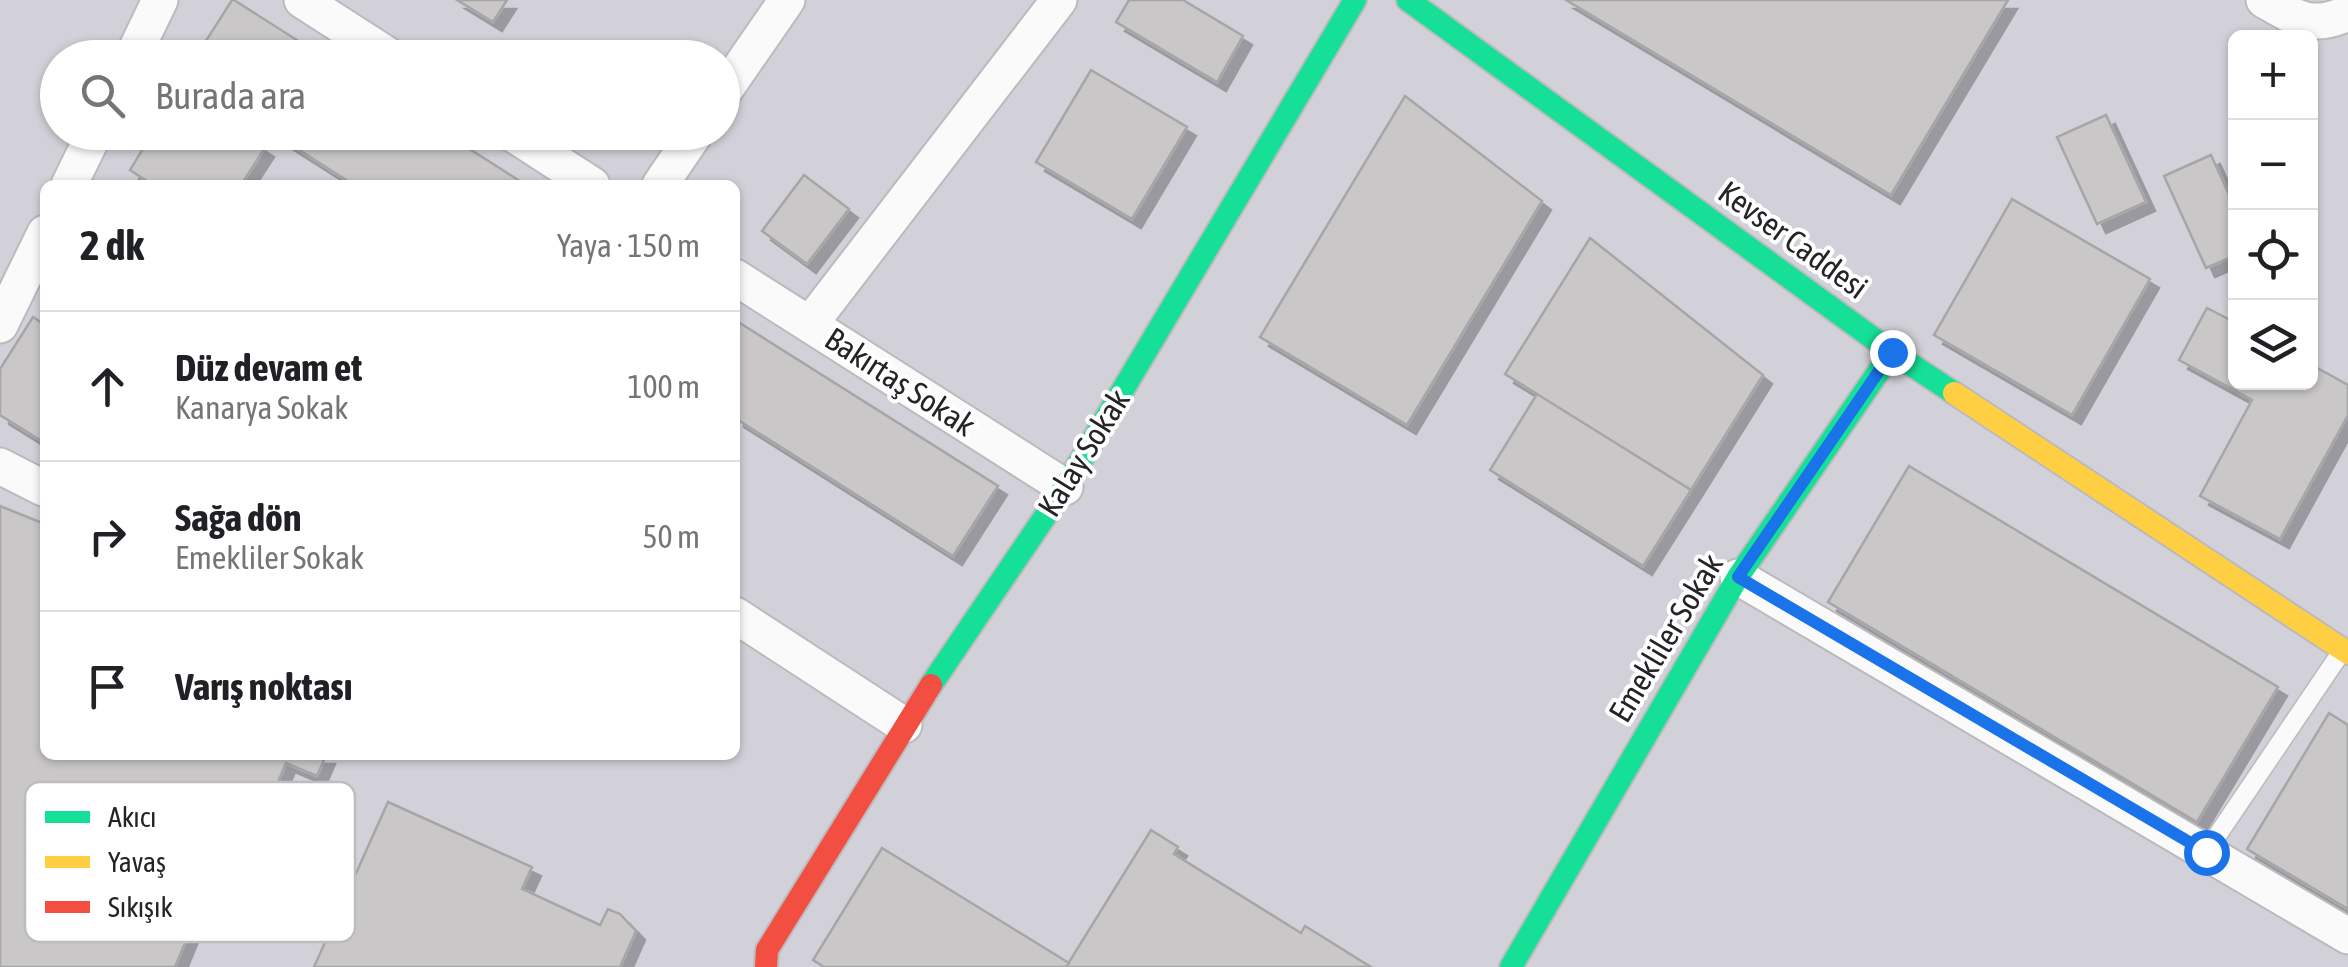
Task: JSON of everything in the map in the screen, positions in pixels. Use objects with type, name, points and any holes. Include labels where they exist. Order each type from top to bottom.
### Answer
[{"type":"street","points":[[141,40],[160,0]]},
{"type":"street","points":[[302,0],[364,40]]},
{"type":"street","points":[[740,68],[786,0]]},
{"type":"street","points":[[810,324],[1058,0]]},
{"type":"street","name":"Kalay Sokak","points":[[766,967],[767,950],[904,725],[1065,487],[1356,0]]},
{"type":"street","name":"Kevser Caddesi","points":[[1408,0],[1892,352],[2346,651]]},
{"type":"street","points":[[2264,0],[2302,22],[2348,13]]},
{"type":"street","points":[[73,180],[86,150]]},
{"type":"street","points":[[538,150],[584,180]]},
{"type":"street","points":[[663,180],[684,150]]},
{"type":"street","points":[[0,325],[40,243]]},
{"type":"street","name":"Bakırtaş Sokak","points":[[740,279],[1065,487]]},
{"type":"street","name":"Emekliler Sokak","points":[[1512,967],[1738,577],[1892,352]]},
{"type":"street","points":[[0,466],[40,486]]},
{"type":"street","points":[[1738,577],[2348,936]]},
{"type":"street","points":[[740,618],[904,725]]},
{"type":"lane","points":[[2206,852],[2346,651]]},
{"type":"shaded area","points":[[0,0],[2348,0],[2348,967],[0,967]]},
{"type":"building","points":[[234,0],[297,40],[206,40]]},
{"type":"building","points":[[457,0],[507,0],[493,22]]},
{"type":"building","points":[[1129,0],[1183,0],[1243,36],[1217,82],[1116,22]]},
{"type":"building","points":[[1566,0],[2008,0],[1891,195]]},
{"type":"building","points":[[1091,70],[1187,127],[1132,219],[1036,162]]},
{"type":"building","points":[[1405,96],[1542,201],[1407,425],[1260,337]]},
{"type":"building","points":[[2106,115],[2146,202],[2097,224],[2057,137]]},
{"type":"building","points":[[142,150],[264,150],[244,180],[145,180],[130,170]]},
{"type":"building","points":[[299,150],[471,150],[518,180],[346,180]]},
{"type":"building","points":[[2211,155],[2228,192],[2228,258],[2206,268],[2164,176]]},
{"type":"building","points":[[804,175],[849,209],[807,264],[762,231]]},
{"type":"building","points":[[2012,199],[2150,279],[2072,415],[1934,335]]},
{"type":"building","points":[[1590,238],[1763,375],[1691,490],[1505,374]]},
{"type":"building","points":[[2207,308],[2228,319],[2228,387],[2179,360]]},
{"type":"building","points":[[33,317],[40,322],[40,440],[0,415],[0,369]]},
{"type":"building","points":[[740,323],[998,486],[953,556],[740,421]]},
{"type":"building","points":[[2318,368],[2348,385],[2348,415],[2280,539],[2200,496],[2252,400],[2234,390],[2318,390]]},
{"type":"building","points":[[1537,394],[1691,490],[1643,566],[1490,470]]},
{"type":"building","points":[[1909,466],[2278,687],[2197,822],[1828,602]]},
{"type":"building","points":[[0,506],[40,522],[40,760],[324,760],[317,776],[286,763],[278,782],[25,782],[25,942],[185,942],[175,967],[0,967]]},
{"type":"building","points":[[2329,713],[2348,725],[2348,909],[2247,849]]},
{"type":"building","points":[[388,802],[532,867],[522,889],[600,925],[608,909],[620,914],[636,931],[620,967],[314,967],[325,942],[355,942],[355,876]]},
{"type":"building","points":[[1151,830],[1178,847],[1174,854],[1301,933],[1305,926],[1371,967],[1066,967]]},
{"type":"building","points":[[882,848],[1069,963],[1066,967],[824,967],[813,960]]},
{"type":"traffic: fast","points":[[931,685],[1065,487],[1355,0]]},
{"type":"traffic: fast","points":[[1408,0],[1954,393]]},
{"type":"traffic: fast","points":[[1511,967],[1738,577],[1892,352]]},
{"type":"traffic: slow","points":[[1954,393],[2348,653]]},
{"type":"traffic: jam","points":[[766,967],[767,950],[931,685]]},
{"type":"route","points":[[1892,352],[1738,577],[2206,852]]}]
